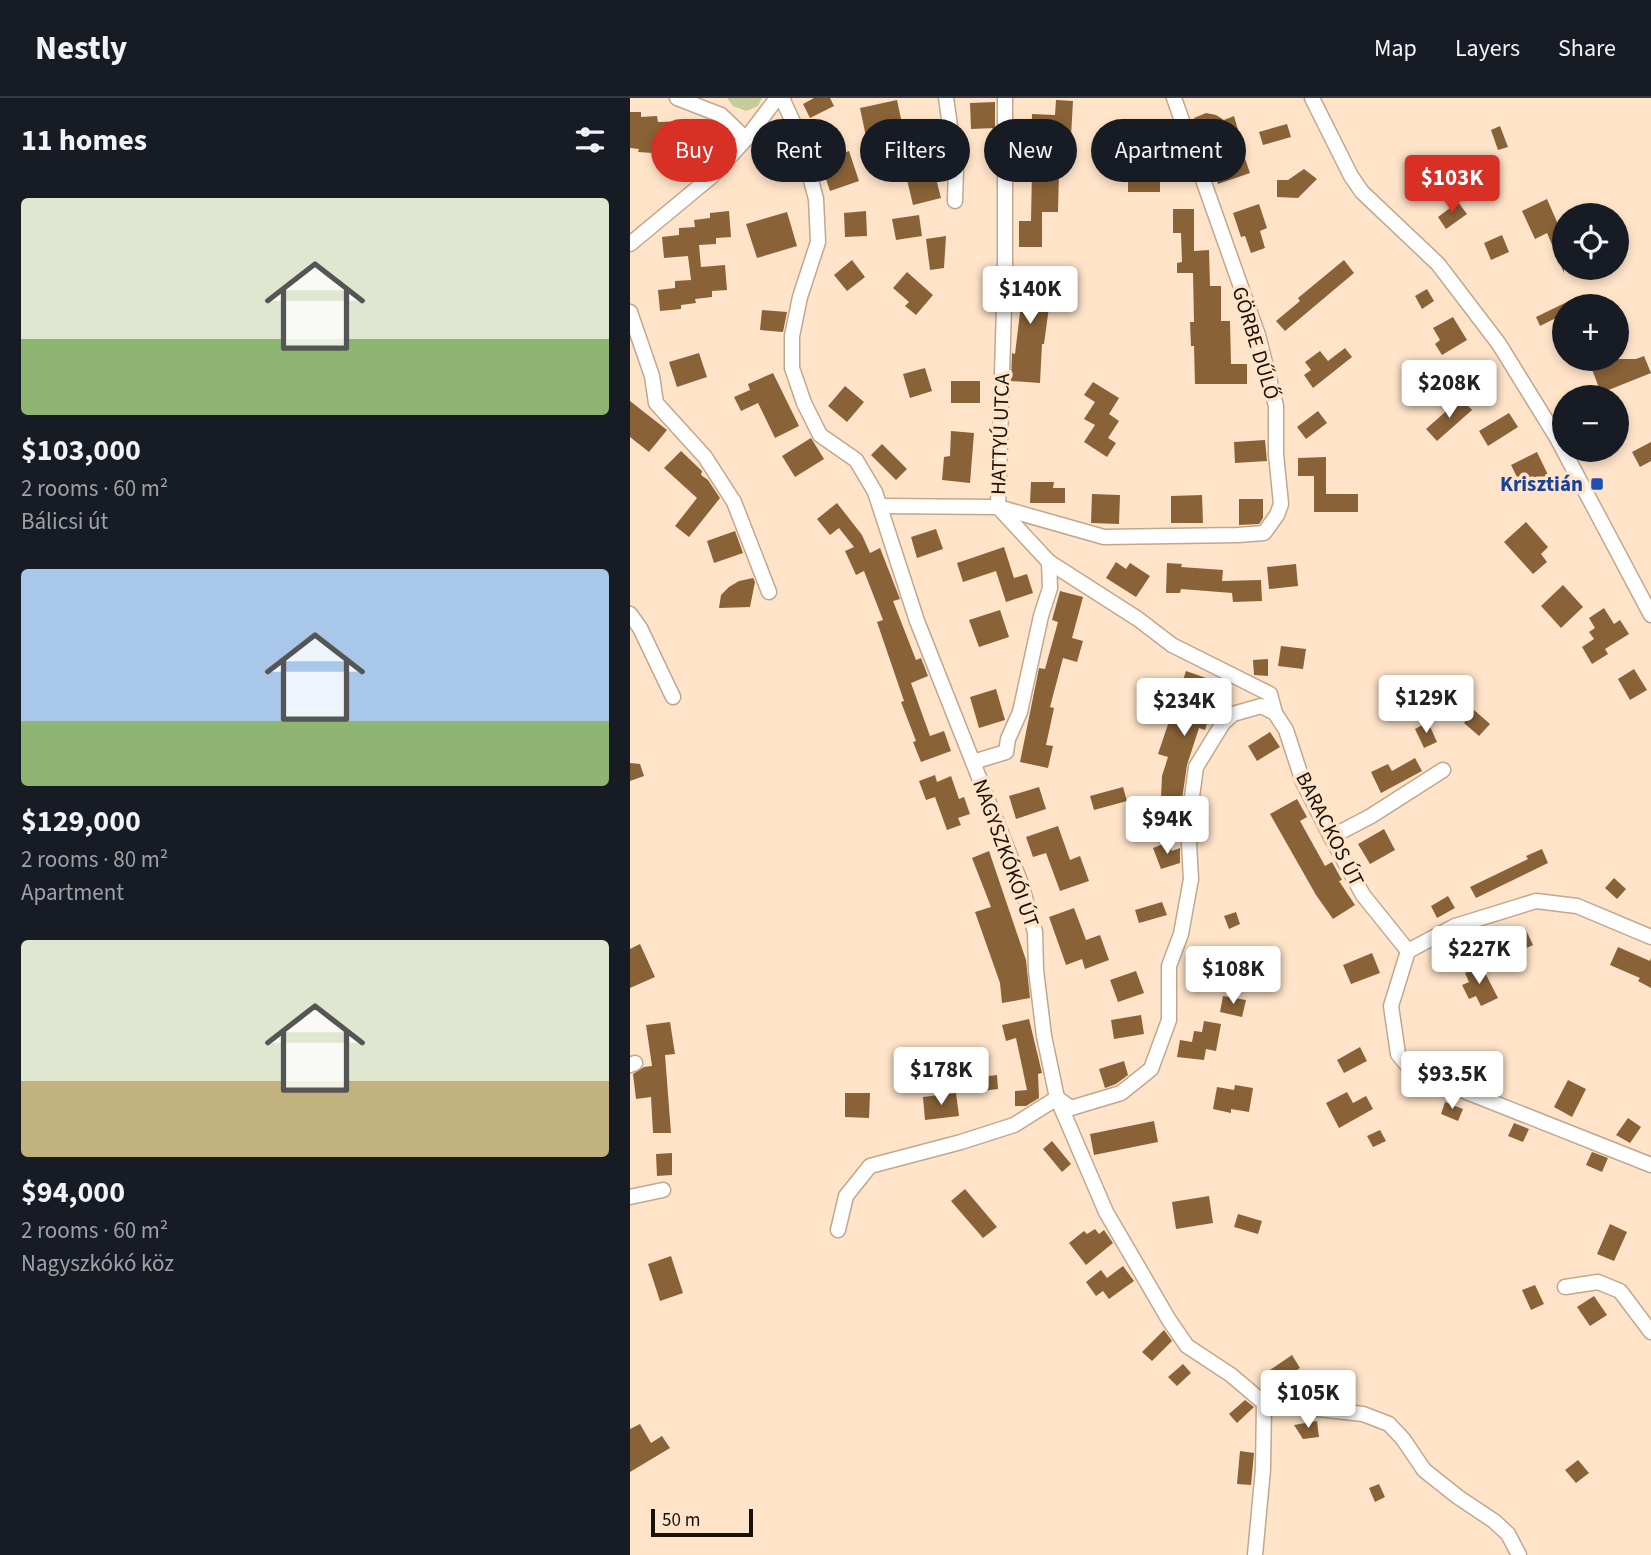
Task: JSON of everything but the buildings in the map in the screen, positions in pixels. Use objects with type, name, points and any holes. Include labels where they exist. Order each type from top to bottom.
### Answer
[{"type":"street","points":[[677,98],[694,101],[721,116],[746,139]]},
{"type":"street","points":[[630,244],[712,176],[780,98]]},
{"type":"street","name":"NAGYSZKÓKÓI ÚT","points":[[780,98],[799,135],[816,199],[818,231],[818,242],[800,298],[792,336],[792,368],[804,403],[820,435],[856,460],[875,492],[917,621],[1020,881],[1035,932],[1036,970],[1044,1036],[1057,1098],[1106,1212],[1169,1320],[1187,1346],[1231,1375],[1264,1403]]},
{"type":"street","points":[[946,98],[956,167],[955,201]]},
{"type":"street","name":"HATTYÚ UTCA","points":[[1006,98],[1005,273],[998,507],[1049,562]]},
{"type":"street","name":"GÖRBE DŰLŐ","points":[[998,507],[1104,537],[1264,533],[1277,515],[1281,504],[1276,454],[1276,406],[1258,335],[1174,98]]},
{"type":"street","points":[[1312,98],[1351,176],[1362,192],[1438,264],[1499,344],[1557,438],[1651,615]]},
{"type":"street","points":[[630,313],[652,376],[656,403],[705,457],[734,502],[769,592]]},
{"type":"street","points":[[880,506],[998,507]]},
{"type":"street","points":[[973,762],[1006,751],[1008,739],[1020,712],[1037,629],[1050,588],[1049,562]]},
{"type":"street","name":"BARACKOS ÚT","points":[[1049,562],[1138,619],[1172,645],[1270,694],[1275,713],[1286,730],[1303,782],[1331,837],[1363,895],[1408,951]]},
{"type":"street","points":[[630,614],[640,628],[673,697]]},
{"type":"street","points":[[838,1230],[846,1196],[870,1166],[1014,1125],[1057,1098],[1071,1108],[1121,1093],[1152,1069],[1169,1020],[1170,966],[1181,934],[1191,879],[1188,826],[1196,766],[1213,737],[1233,714],[1261,706],[1275,713]]},
{"type":"street","points":[[1331,837],[1371,816],[1443,770]]},
{"type":"street","points":[[1651,937],[1577,906],[1536,901],[1455,926],[1408,951],[1391,1006],[1398,1054],[1410,1070],[1651,1165]]},
{"type":"street","points":[[630,1197],[663,1190]]},
{"type":"street","points":[[1565,1287],[1598,1282],[1620,1291],[1651,1332]]},
{"type":"street","points":[[1255,1555],[1263,1469],[1264,1403],[1363,1414],[1389,1424],[1424,1470],[1494,1521],[1508,1534],[1519,1555]]},
{"type":"green space","points":[[727,98],[762,98],[758,106],[746,111],[733,106]]},
{"type":"place","name":"Krisztián","points":[[1597,484]]}]
